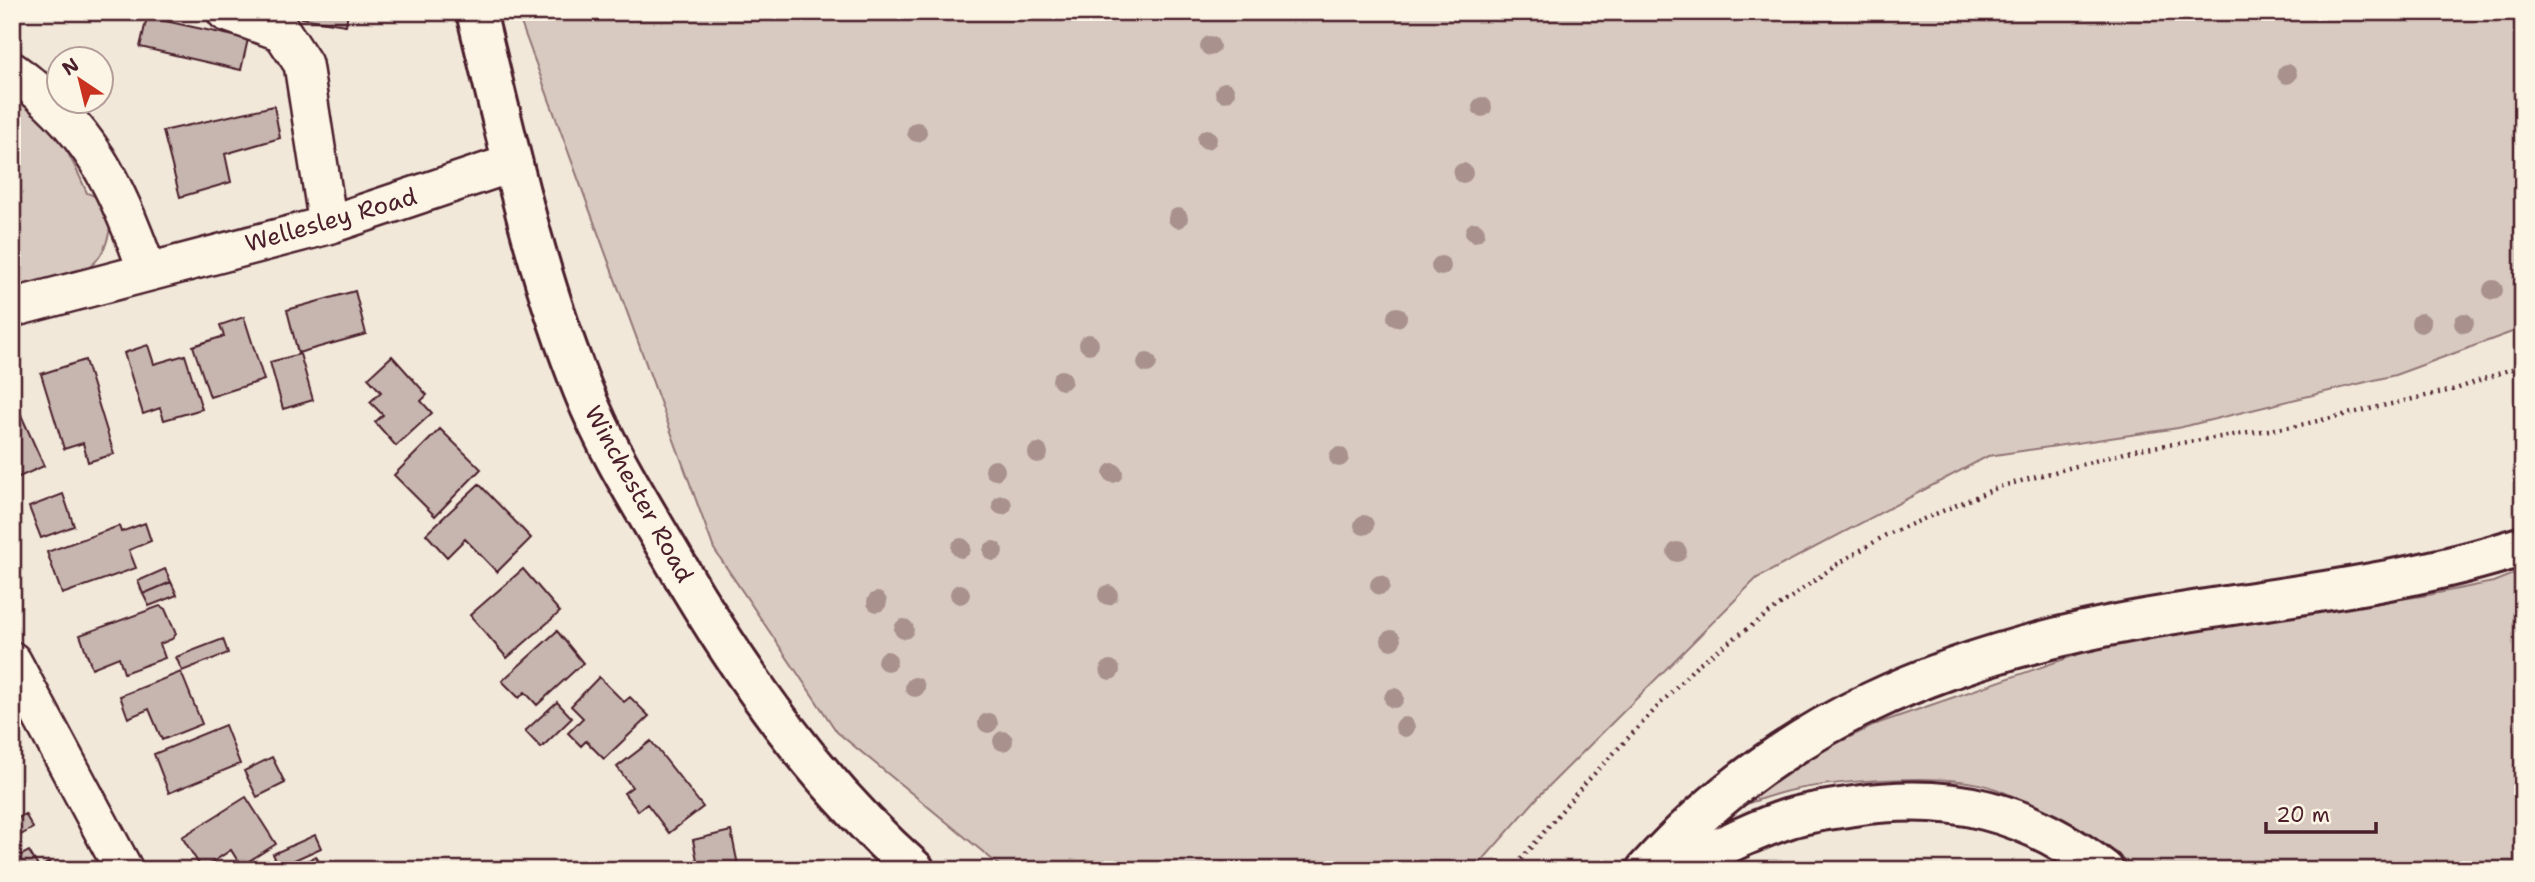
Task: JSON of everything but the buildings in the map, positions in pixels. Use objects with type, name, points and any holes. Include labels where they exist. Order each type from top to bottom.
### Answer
[{"type":"main road","name":"Winchester Road","points":[[476,12],[544,276],[598,426],[621,472],[725,644],[806,758],[863,823],[915,870]]},
{"type":"main road","points":[[1646,870],[1683,828],[1761,764],[1856,708],[1961,663],[2139,620],[2438,570],[2523,546]]},
{"type":"main road","points":[[1673,870],[1791,818],[1885,802],[1936,801],[1977,806],[2017,818],[2056,836],[2104,870]]},
{"type":"street","points":[[226,12],[282,32],[303,64],[328,225]]},
{"type":"street","points":[[12,71],[40,91],[80,132],[123,203],[147,271]]},
{"type":"street","name":"Wellesley Road","points":[[12,307],[328,225],[513,163]]},
{"type":"street","points":[[12,662],[124,870]]},
{"type":"path","points":[[1512,870],[1579,790],[1697,665],[1836,565],[1886,535],[1999,487],[2139,449],[2296,426],[2456,389],[2523,365]]},
{"type":"shaded area","points":[[517,12],[2523,12],[2523,328],[2395,375],[2178,428],[1988,456],[1757,578],[1539,796],[1474,870],[1005,870],[837,732],[714,549]]},
{"type":"shaded area","points":[[12,94],[49,125],[66,150],[87,193],[112,203],[105,247],[96,261],[71,277],[12,291]]},
{"type":"shaded area","points":[[2523,570],[2523,870],[2128,870],[2083,836],[2028,804],[1996,789],[1952,780],[1895,779],[1838,784],[1787,791],[1746,804],[1803,759],[1879,723],[2108,644],[2428,595],[2493,582]]}]
